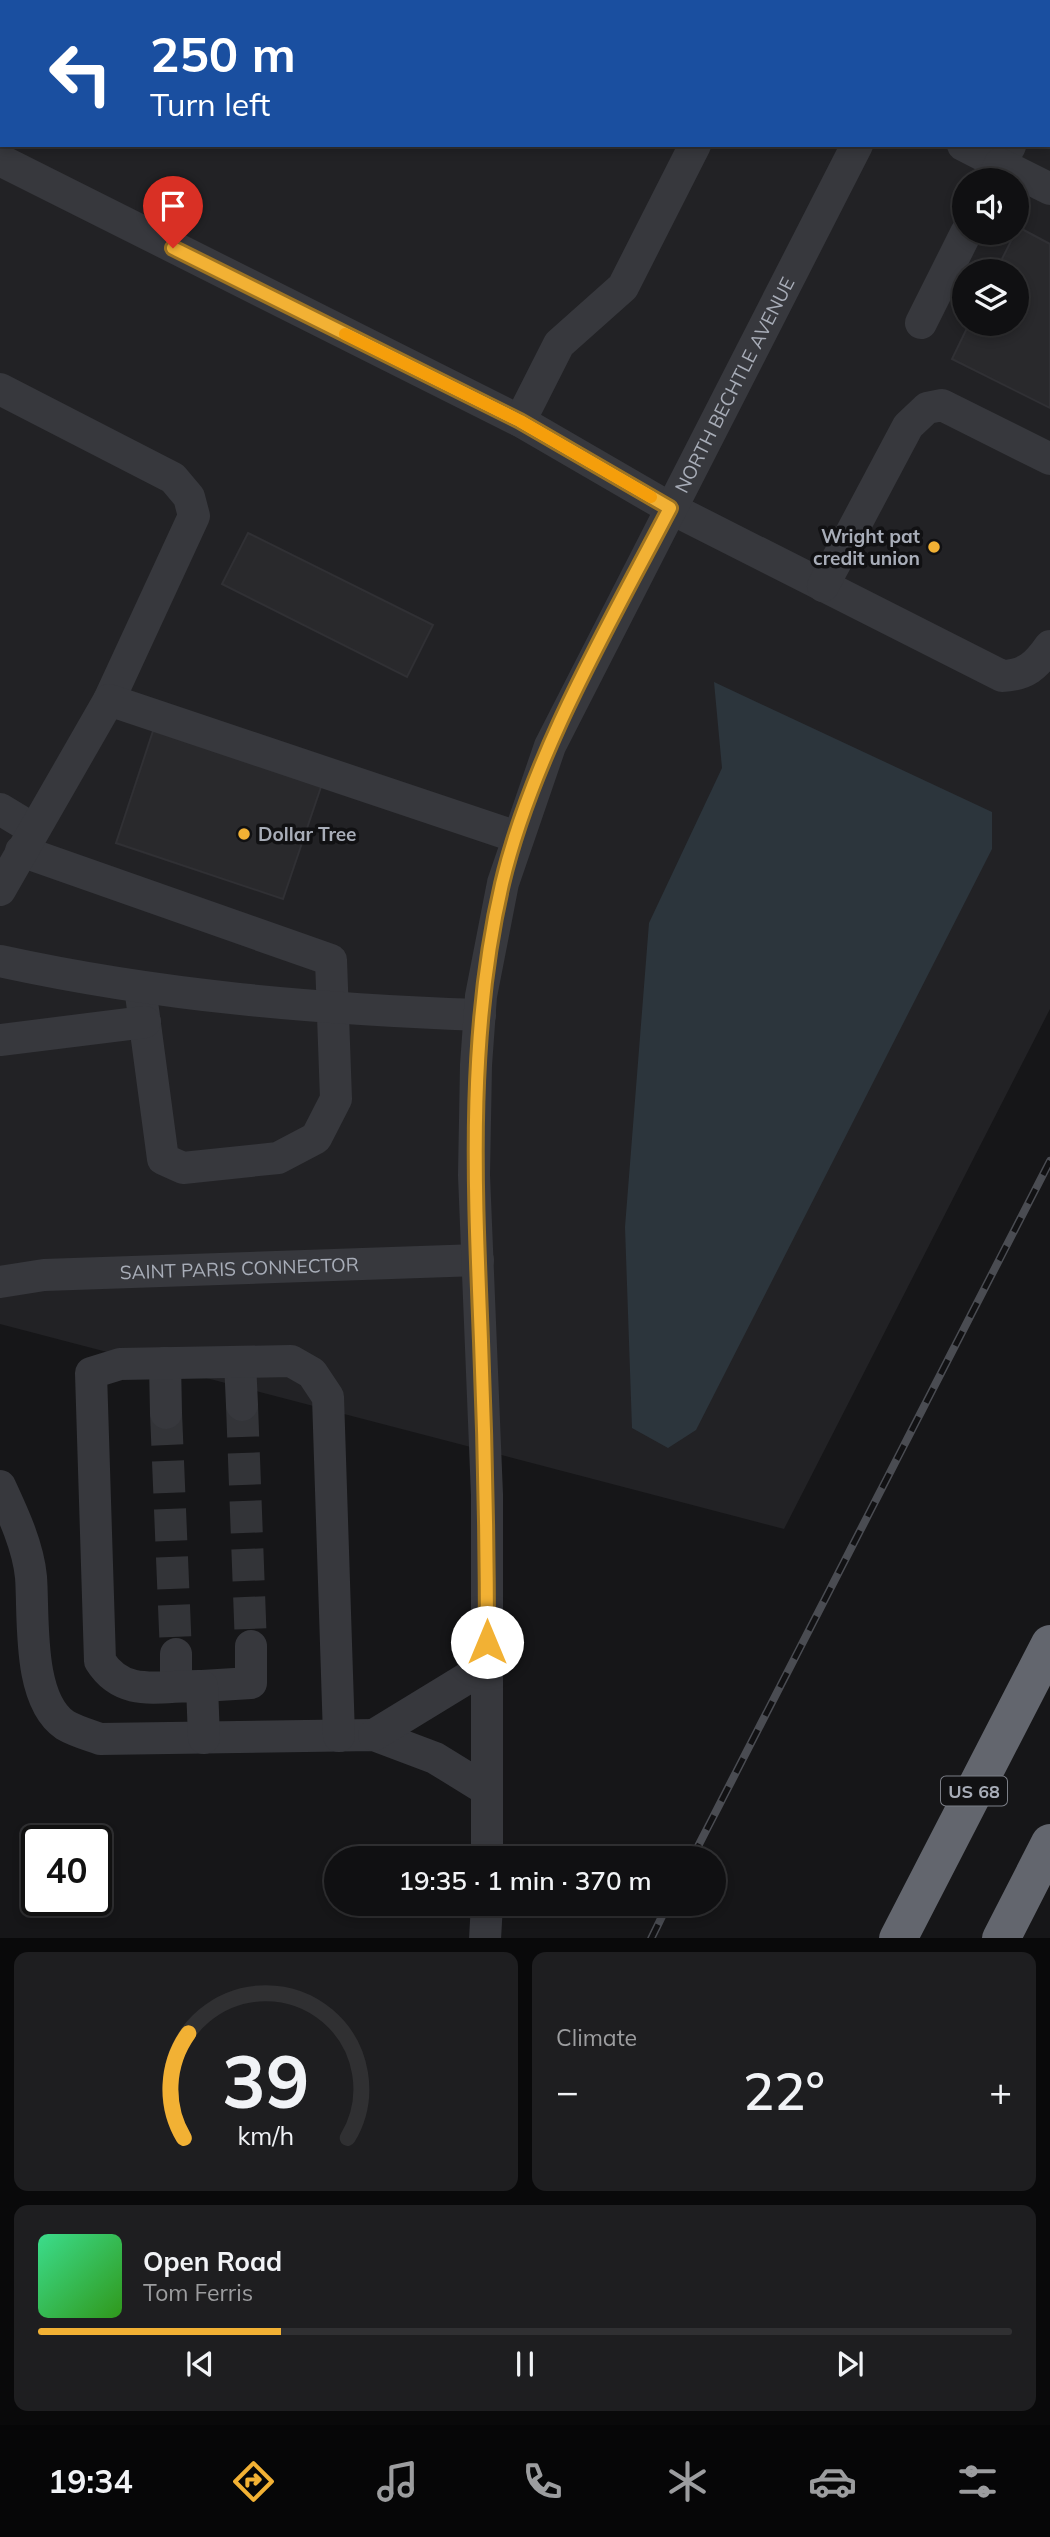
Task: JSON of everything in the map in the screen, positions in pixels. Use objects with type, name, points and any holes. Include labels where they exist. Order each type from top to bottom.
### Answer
[{"type":"highway","name":"US 68","points":[[898,1938],[1050,1644]]},
{"type":"highway","points":[[1001,1938],[1050,1843]]},
{"type":"street","points":[[520,421],[559,344],[623,287],[694,147]]},
{"type":"street","name":"NORTH BECHTLE AVENUE","points":[[487,1846],[487,1494],[474,1175],[480,1015],[503,883],[550,746],[856,147]]},
{"type":"street","points":[[967,147],[1050,189]]},
{"type":"street","points":[[0,160],[520,421],[670,508],[1002,676],[1035,668],[1050,646]]},
{"type":"street","points":[[921,324],[960,245]]},
{"type":"street","points":[[0,389],[173,478],[189,498],[194,516],[109,700],[0,890]]},
{"type":"street","points":[[823,586],[908,426],[927,408],[942,405],[1050,459]]},
{"type":"street","points":[[109,700],[517,837]]},
{"type":"street","points":[[0,808],[27,840],[331,960],[336,1099],[316,1138],[278,1158],[183,1168],[163,1159],[140,987]]},
{"type":"street","points":[[0,961],[81,979],[268,1004],[480,1015]]},
{"type":"street","points":[[0,1040],[145,1022]]},
{"type":"street","name":"SAINT PARIS CONNECTOR","points":[[0,1282],[44,1275],[478,1260]]},
{"type":"street","points":[[251,1646],[251,1683],[127,1686],[110,1678],[100,1661],[91,1373],[120,1364],[291,1361],[312,1373],[328,1397],[340,1736]]},
{"type":"street","points":[[240,1362],[242,1405]]},
{"type":"street","points":[[165,1363],[166,1413]]},
{"type":"street","points":[[0,1486],[16,1521],[30,1574],[34,1657],[43,1694],[64,1724],[100,1740],[374,1735],[435,1758],[487,1790]]},
{"type":"street","points":[[176,1654],[189,1686],[204,1738]]},
{"type":"street","points":[[374,1735],[487,1666]]},
{"type":"street","points":[[485,1938],[486,1916]]},
{"type":"shaded area","points":[[0,147],[1050,147],[1050,1009],[784,1529],[0,1324]]},
{"type":"shaded area","points":[[714,682],[992,812],[992,849],[696,1430],[668,1448],[632,1428],[625,1227],[649,923],[722,768]]},
{"type":"building","points":[[1029,233],[1050,244],[1050,408],[952,359],[963,336],[1029,336],[1029,259],[1002,259],[1009,245],[1029,245]]},
{"type":"building","points":[[248,533],[433,625],[407,677],[222,584]]},
{"type":"building","points":[[154,728],[322,784],[283,899],[116,843]]},
{"type":"tunnel","points":[[242,1405],[251,1646]]},
{"type":"tunnel","points":[[166,1413],[176,1654]]},
{"type":"railway","points":[[698,1846],[1050,1161]]},
{"type":"railway","points":[[651,1938],[662,1916]]},
{"type":"slow traffic","points":[[345,334],[520,421],[651,497]]},
{"type":"place","name":"Wright pat credit union","points":[[934,547]]},
{"type":"place","name":"Dollar Tree","points":[[244,834]]},
{"type":"route","points":[[173,248],[520,421],[670,508],[550,746],[521,824],[503,883],[481,996],[476,1065],[474,1175],[487,1494],[487,1642]]}]
